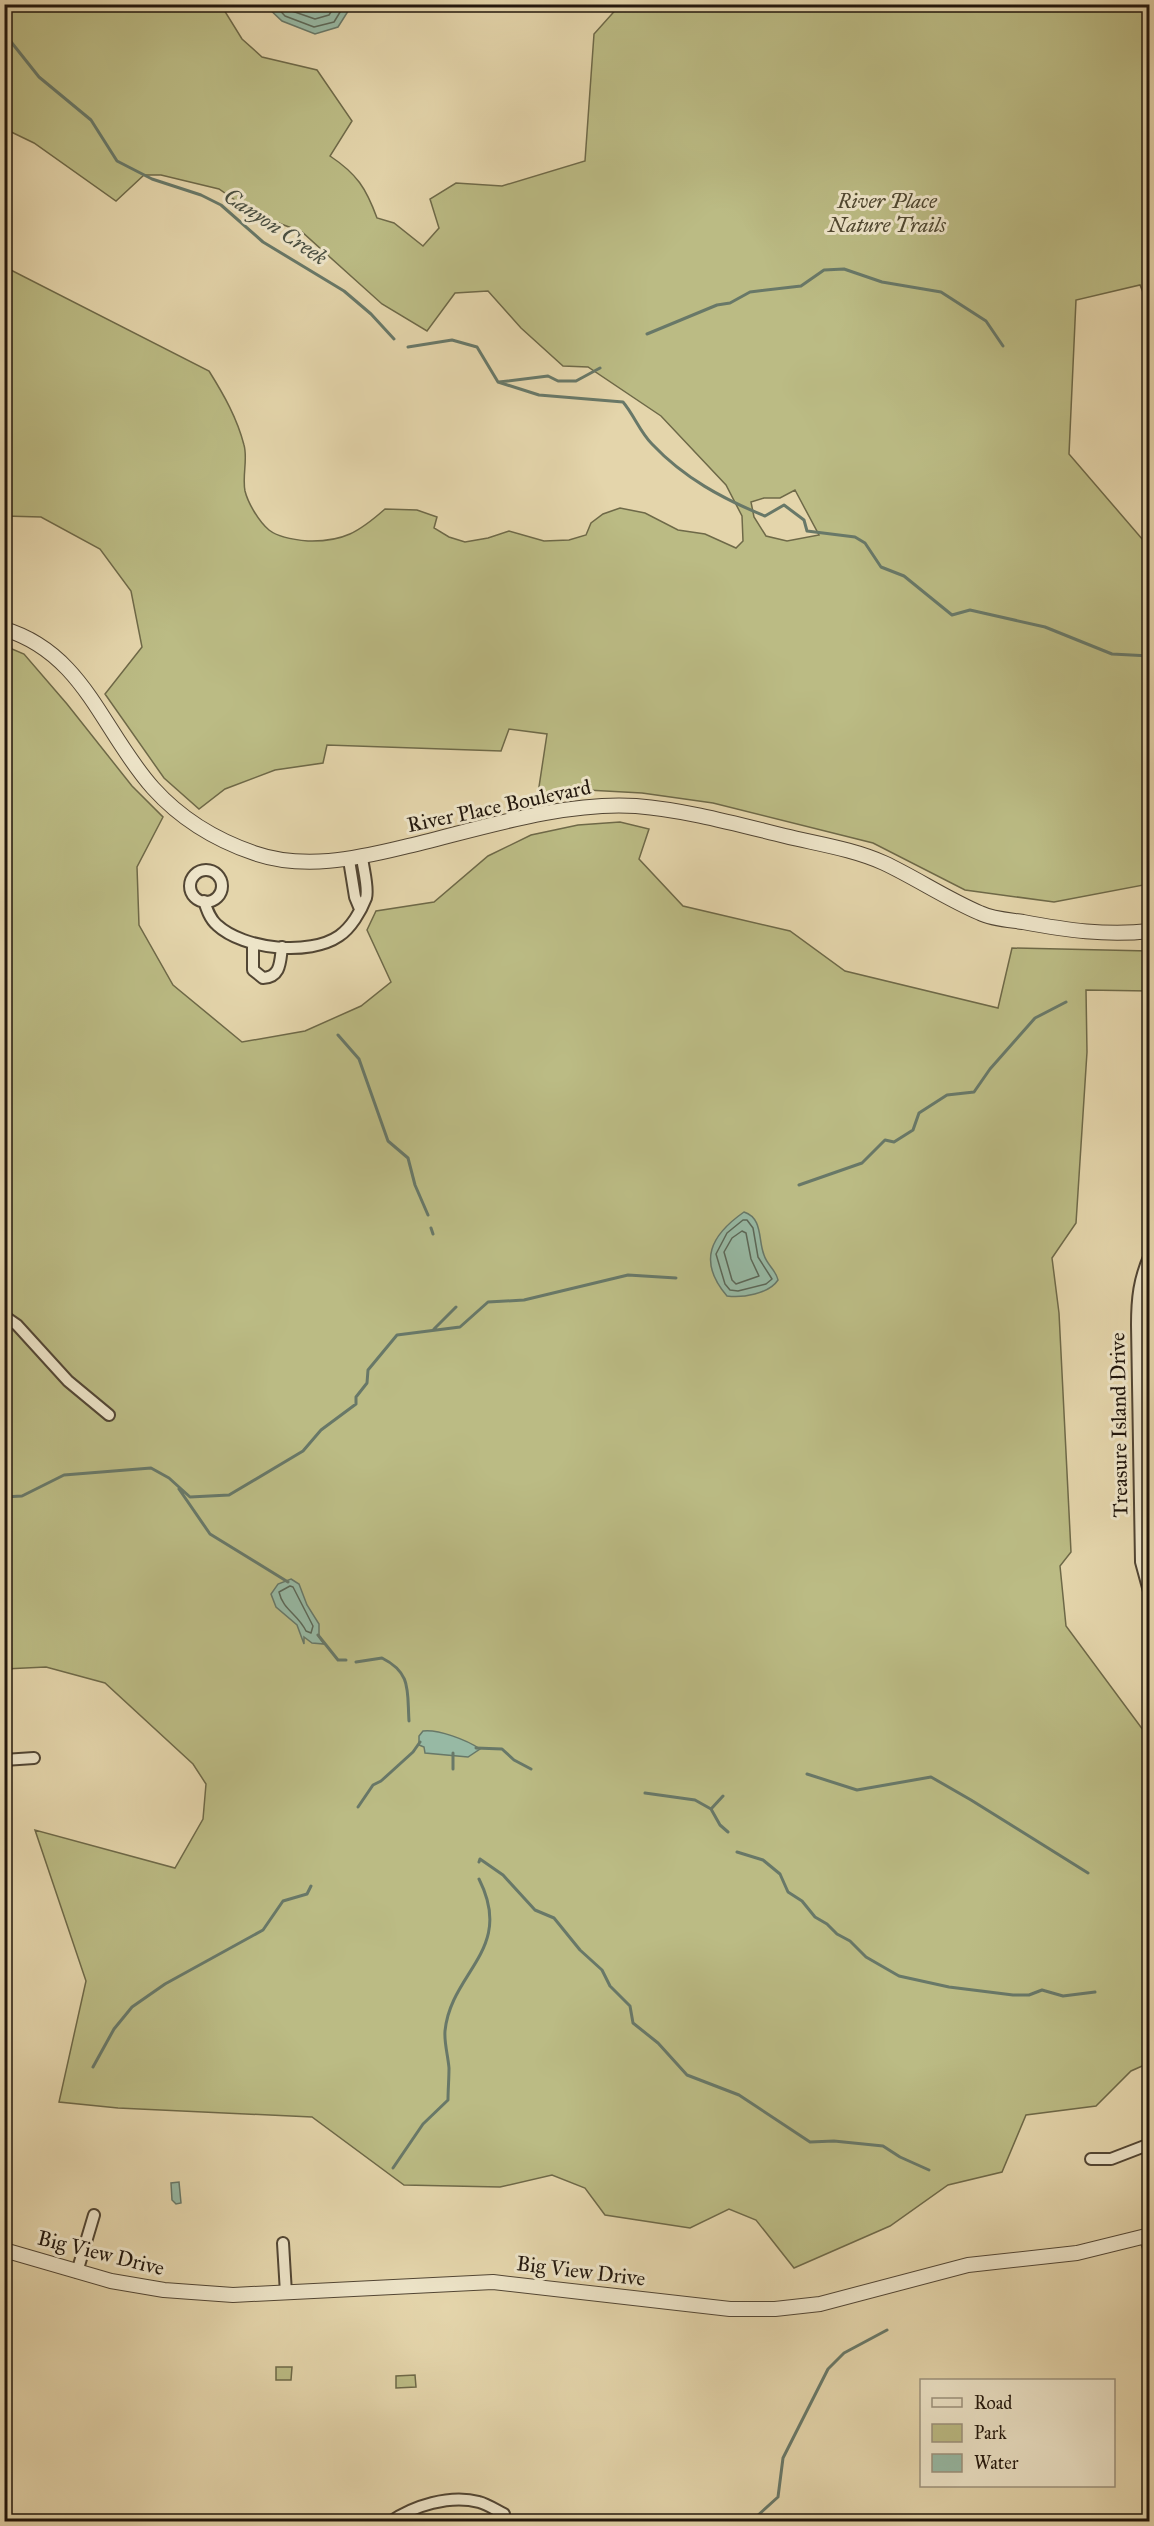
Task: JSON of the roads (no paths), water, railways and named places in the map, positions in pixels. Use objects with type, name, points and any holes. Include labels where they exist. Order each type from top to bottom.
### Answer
[{"type":"street","name":"River Place Boulevard","points":[[4,629],[29,637],[63,662],[152,788],[204,831],[256,854],[296,862],[355,858],[550,813],[595,806],[647,807],[697,815],[847,850],[882,862],[983,915],[1087,933],[1149,931]]},
{"type":"street","points":[[204,901],[216,924],[226,932],[253,943],[282,947],[313,947],[326,943],[345,931],[367,897],[355,858]]},
{"type":"street","points":[[253,943],[253,970],[263,978],[276,974],[280,968],[282,947]]},
{"type":"street","name":"Treasure Island Drive","points":[[1149,1255],[1137,1289],[1137,1324],[1142,1562],[1149,1595]]},
{"type":"street","points":[[4,1316],[17,1325],[68,1381],[109,1415]]},
{"type":"street","points":[[4,1760],[34,1758]]},
{"type":"street","points":[[1091,2159],[1111,2159],[1149,2144]]},
{"type":"street","points":[[77,2272],[94,2215]]},
{"type":"street","points":[[1147,2235],[1149,2251]]},
{"type":"street","name":"Big View Drive","points":[[4,2250],[77,2272],[164,2290],[233,2295],[493,2282],[730,2309],[775,2309],[820,2304],[968,2265],[1077,2253],[1147,2235]]},
{"type":"street","points":[[283,2243],[286,2293]]},
{"type":"street","points":[[390,2522],[408,2510],[461,2499],[480,2502],[504,2514]]},
{"type":"water","points":[[265,5],[352,5],[338,27],[315,34],[282,21]]},
{"type":"water","points":[[744,1212],[750,1215],[757,1224],[764,1255],[778,1280],[762,1292],[727,1296],[712,1271],[710,1260],[712,1250],[723,1230]]},
{"type":"water","points":[[291,1579],[299,1584],[307,1605],[319,1624],[319,1637],[324,1644],[312,1643],[304,1637],[304,1644],[297,1625],[276,1607],[271,1594],[278,1584]]},
{"type":"water","points":[[423,1731],[452,1736],[480,1749],[468,1757],[425,1753],[424,1747],[419,1745],[419,1736]]},
{"type":"water","points":[[179,2182],[181,2203],[176,2204],[172,2200],[171,2183]]},
{"type":"waterway","name":"Canyon Creek","points":[[4,33],[39,77],[91,120],[117,161],[152,179],[201,195],[221,205],[263,242],[344,291],[371,314],[394,339]]},
{"type":"waterway","points":[[647,334],[717,305],[730,303],[750,292],[801,286],[824,270],[844,269],[882,282],[941,292],[986,321],[1003,346]]},
{"type":"waterway","name":"Canyon Creek","points":[[408,347],[452,340],[477,347],[498,382],[539,395],[623,402],[652,444],[691,477],[734,502],[765,516],[784,505],[804,520],[807,531],[855,537],[865,543],[881,567],[904,576],[952,615],[970,610],[1045,627],[1112,654],[1150,656]]},
{"type":"waterway","points":[[499,382],[548,376],[558,381],[576,381],[600,368]]},
{"type":"waterway","points":[[799,1185],[862,1163],[885,1140],[894,1142],[913,1130],[919,1113],[947,1095],[974,1092],[990,1069],[1035,1018],[1066,1002]]},
{"type":"waterway","points":[[338,1035],[359,1059],[388,1141],[408,1158],[415,1185],[428,1215]]},
{"type":"waterway","points":[[431,1228],[433,1234]]},
{"type":"waterway","points":[[4,1497],[22,1496],[64,1475],[151,1468],[169,1478],[190,1497],[229,1495],[303,1451],[321,1430],[356,1404],[356,1397],[367,1383],[368,1370],[397,1335],[460,1327],[488,1302],[524,1300],[628,1275],[676,1278]]},
{"type":"waterway","points":[[434,1329],[456,1307]]},
{"type":"waterway","points":[[179,1489],[210,1534],[288,1582]]},
{"type":"waterway","points":[[318,1635],[338,1660],[346,1660]]},
{"type":"waterway","points":[[356,1662],[382,1658],[399,1670],[406,1684],[409,1721]]},
{"type":"waterway","points":[[358,1807],[373,1785],[381,1781],[413,1752],[420,1742]]},
{"type":"waterway","points":[[476,1748],[502,1749],[514,1760],[531,1769]]},
{"type":"waterway","points":[[453,1753],[453,1769]]},
{"type":"waterway","points":[[807,1774],[857,1790],[931,1777],[1088,1873]]},
{"type":"waterway","points":[[645,1793],[695,1800],[711,1809],[720,1825],[728,1832]]},
{"type":"waterway","points":[[711,1809],[723,1796]]},
{"type":"waterway","points":[[737,1852],[763,1860],[780,1874],[788,1892],[802,1901],[815,1917],[850,1941],[866,1957],[899,1976],[949,1987],[1013,1995],[1029,1995],[1042,1990],[1063,1996],[1095,1992]]},
{"type":"waterway","points":[[479,1862],[480,1859],[503,1875],[535,1910],[554,1918],[580,1950],[602,1970],[610,1986],[630,2006],[633,2023],[658,2043],[687,2075],[739,2095],[810,2142],[834,2141],[883,2146],[900,2157],[929,2170]]},
{"type":"waterway","points":[[393,2168],[423,2124],[448,2100],[449,2068],[445,2031],[450,2010],[486,1942],[490,1924],[488,1903],[479,1879]]},
{"type":"waterway","points":[[93,2067],[114,2029],[132,2007],[165,1984],[263,1930],[283,1901],[307,1894],[311,1886]]},
{"type":"waterway","points":[[754,2522],[756,2517],[778,2497],[783,2458],[828,2369],[844,2353],[887,2330]]},
{"type":"park label","name":"River Place Nature Trails","points":[[887,213]]}]
